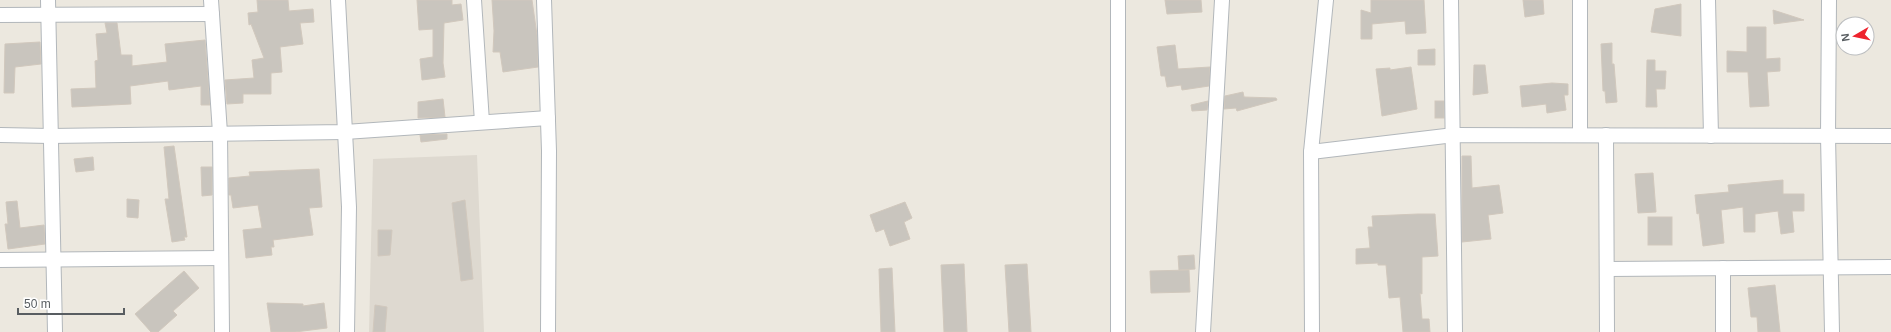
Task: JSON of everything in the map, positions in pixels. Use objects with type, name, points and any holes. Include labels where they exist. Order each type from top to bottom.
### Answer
[{"type":"street","points":[[48,0],[50,136],[56,332]]},
{"type":"street","points":[[211,0],[220,134],[222,332]]},
{"type":"street","points":[[338,0],[349,207],[347,332]]},
{"type":"street","points":[[474,0],[482,122]]},
{"type":"street","points":[[544,0],[548,118],[548,332]]},
{"type":"street","points":[[1118,0],[1118,332]]},
{"type":"street","points":[[1203,332],[1222,0]]},
{"type":"street","points":[[1312,332],[1311,152],[1326,0]]},
{"type":"street","points":[[1451,0],[1454,135],[1455,332]]},
{"type":"street","points":[[1580,0],[1580,135]]},
{"type":"street","points":[[1708,0],[1711,136]]},
{"type":"street","points":[[1829,0],[1828,136],[1832,332]]},
{"type":"street","points":[[0,15],[212,14]]},
{"type":"street","points":[[0,135],[50,136],[345,132],[548,118]]},
{"type":"street","points":[[1311,152],[1454,135],[1891,136]]},
{"type":"street","points":[[1606,135],[1607,332]]},
{"type":"street","points":[[0,260],[221,258]]},
{"type":"street","points":[[1606,269],[1891,267]]},
{"type":"street","points":[[1723,268],[1723,332]]},
{"type":"shaded area","points":[[477,155],[484,332],[369,332],[373,159]]},
{"type":"building","points":[[257,0],[288,0],[289,11],[313,9],[314,22],[300,23],[303,44],[280,47],[282,72],[271,73],[271,94],[243,94],[243,103],[227,104],[225,80],[254,78],[252,60],[264,58],[251,24],[249,25],[248,13],[258,12]]},
{"type":"building","points":[[417,0],[452,0],[452,5],[461,4],[463,20],[444,23],[443,63],[445,77],[422,80],[420,59],[433,57],[433,29],[419,30]]},
{"type":"building","points":[[492,0],[532,0],[537,35],[538,67],[503,72],[500,52],[493,52],[494,31]]},
{"type":"building","points":[[1165,0],[1201,0],[1202,12],[1167,14]]},
{"type":"building","points":[[1371,0],[1424,0],[1426,33],[1406,34],[1405,21],[1372,24],[1372,39],[1361,39],[1361,10],[1371,13]]},
{"type":"building","points":[[1523,0],[1543,0],[1544,14],[1525,17]]},
{"type":"building","points":[[1681,4],[1681,36],[1651,32],[1655,9]]},
{"type":"building","points":[[1773,10],[1804,20],[1774,24]]},
{"type":"building","points":[[105,23],[117,23],[121,55],[132,55],[132,66],[167,62],[165,44],[205,40],[210,105],[201,105],[201,86],[169,90],[168,81],[130,86],[131,104],[72,107],[71,89],[96,88],[95,61],[98,60],[96,34],[107,33]]},
{"type":"building","points":[[1747,27],[1766,27],[1766,59],[1780,58],[1780,71],[1767,72],[1769,106],[1750,107],[1748,72],[1727,72],[1727,51],[1747,52]]},
{"type":"building","points":[[40,42],[41,64],[15,67],[14,93],[4,93],[5,44]]},
{"type":"building","points":[[1612,43],[1612,64],[1614,64],[1617,102],[1606,103],[1605,91],[1603,91],[1601,44]]},
{"type":"building","points":[[1175,45],[1178,69],[1210,67],[1209,86],[1182,90],[1181,85],[1167,87],[1165,76],[1161,76],[1157,47]]},
{"type":"building","points":[[1435,49],[1435,65],[1418,65],[1418,50]]},
{"type":"building","points":[[1647,60],[1655,60],[1655,71],[1666,71],[1665,89],[1656,89],[1657,107],[1646,107]]},
{"type":"building","points":[[1474,65],[1485,65],[1488,93],[1473,95]]},
{"type":"building","points":[[1411,67],[1417,109],[1382,116],[1376,69],[1390,68],[1390,70]]},
{"type":"building","points":[[1552,83],[1568,84],[1568,95],[1564,95],[1566,110],[1547,113],[1546,104],[1522,107],[1520,86]]},
{"type":"building","points":[[1243,92],[1244,97],[1276,98],[1277,100],[1237,111],[1236,108],[1224,109],[1225,96]]},
{"type":"building","points":[[443,99],[445,117],[418,118],[418,102]]},
{"type":"building","points":[[1208,101],[1207,110],[1192,111],[1191,105]]},
{"type":"building","points":[[1435,101],[1444,101],[1444,118],[1435,118]]},
{"type":"building","points":[[447,134],[447,139],[421,142],[420,135]]},
{"type":"building","points":[[174,146],[187,237],[184,237],[185,240],[172,242],[165,199],[169,199],[164,147]]},
{"type":"building","points":[[1462,156],[1471,156],[1472,188],[1499,185],[1503,213],[1488,215],[1491,239],[1462,242]]},
{"type":"building","points":[[93,157],[94,170],[76,172],[74,159]]},
{"type":"building","points":[[201,167],[212,167],[212,195],[202,196]]},
{"type":"building","points":[[319,169],[322,207],[309,208],[313,235],[273,240],[274,247],[271,247],[272,255],[246,258],[243,230],[262,228],[258,205],[233,208],[231,195],[229,195],[229,178],[250,176],[249,172]]},
{"type":"building","points":[[1653,173],[1656,212],[1638,213],[1635,174]]},
{"type":"building","points":[[1783,180],[1783,194],[1804,194],[1804,211],[1792,211],[1794,232],[1781,234],[1778,211],[1755,214],[1755,232],[1744,232],[1743,207],[1721,210],[1724,243],[1703,246],[1695,195],[1729,192],[1728,185]]},
{"type":"building","points":[[127,199],[139,200],[138,218],[127,217]]},
{"type":"building","points":[[465,200],[473,279],[461,281],[452,203]]},
{"type":"building","points":[[17,201],[20,228],[44,225],[45,244],[8,249],[5,224],[8,224],[6,202]]},
{"type":"building","points":[[905,202],[912,218],[904,222],[910,239],[890,246],[884,229],[876,232],[870,215]]},
{"type":"building","points":[[1435,214],[1438,256],[1422,257],[1422,294],[1420,293],[1422,319],[1429,319],[1430,332],[1403,332],[1400,297],[1389,298],[1386,265],[1378,265],[1378,263],[1356,264],[1356,249],[1370,248],[1368,227],[1373,227],[1372,216]]},
{"type":"building","points":[[1648,217],[1672,217],[1672,245],[1648,245]]},
{"type":"building","points":[[378,230],[392,230],[390,255],[378,256]]},
{"type":"building","points":[[1194,255],[1195,269],[1179,270],[1178,256]]},
{"type":"building","points":[[964,264],[967,332],[944,332],[941,265]]},
{"type":"building","points":[[1027,264],[1031,332],[1009,332],[1005,265]]},
{"type":"building","points":[[892,268],[895,332],[881,332],[879,269]]},
{"type":"building","points":[[1189,270],[1190,292],[1151,293],[1150,271]]},
{"type":"building","points":[[184,271],[199,288],[173,311],[177,315],[158,332],[151,332],[135,314]]},
{"type":"building","points":[[1775,285],[1780,332],[1758,332],[1757,317],[1751,317],[1748,288]]},
{"type":"building","points":[[267,303],[303,304],[303,306],[324,303],[327,328],[295,332],[271,332]]},
{"type":"building","points":[[375,305],[387,307],[385,332],[373,332]]}]
